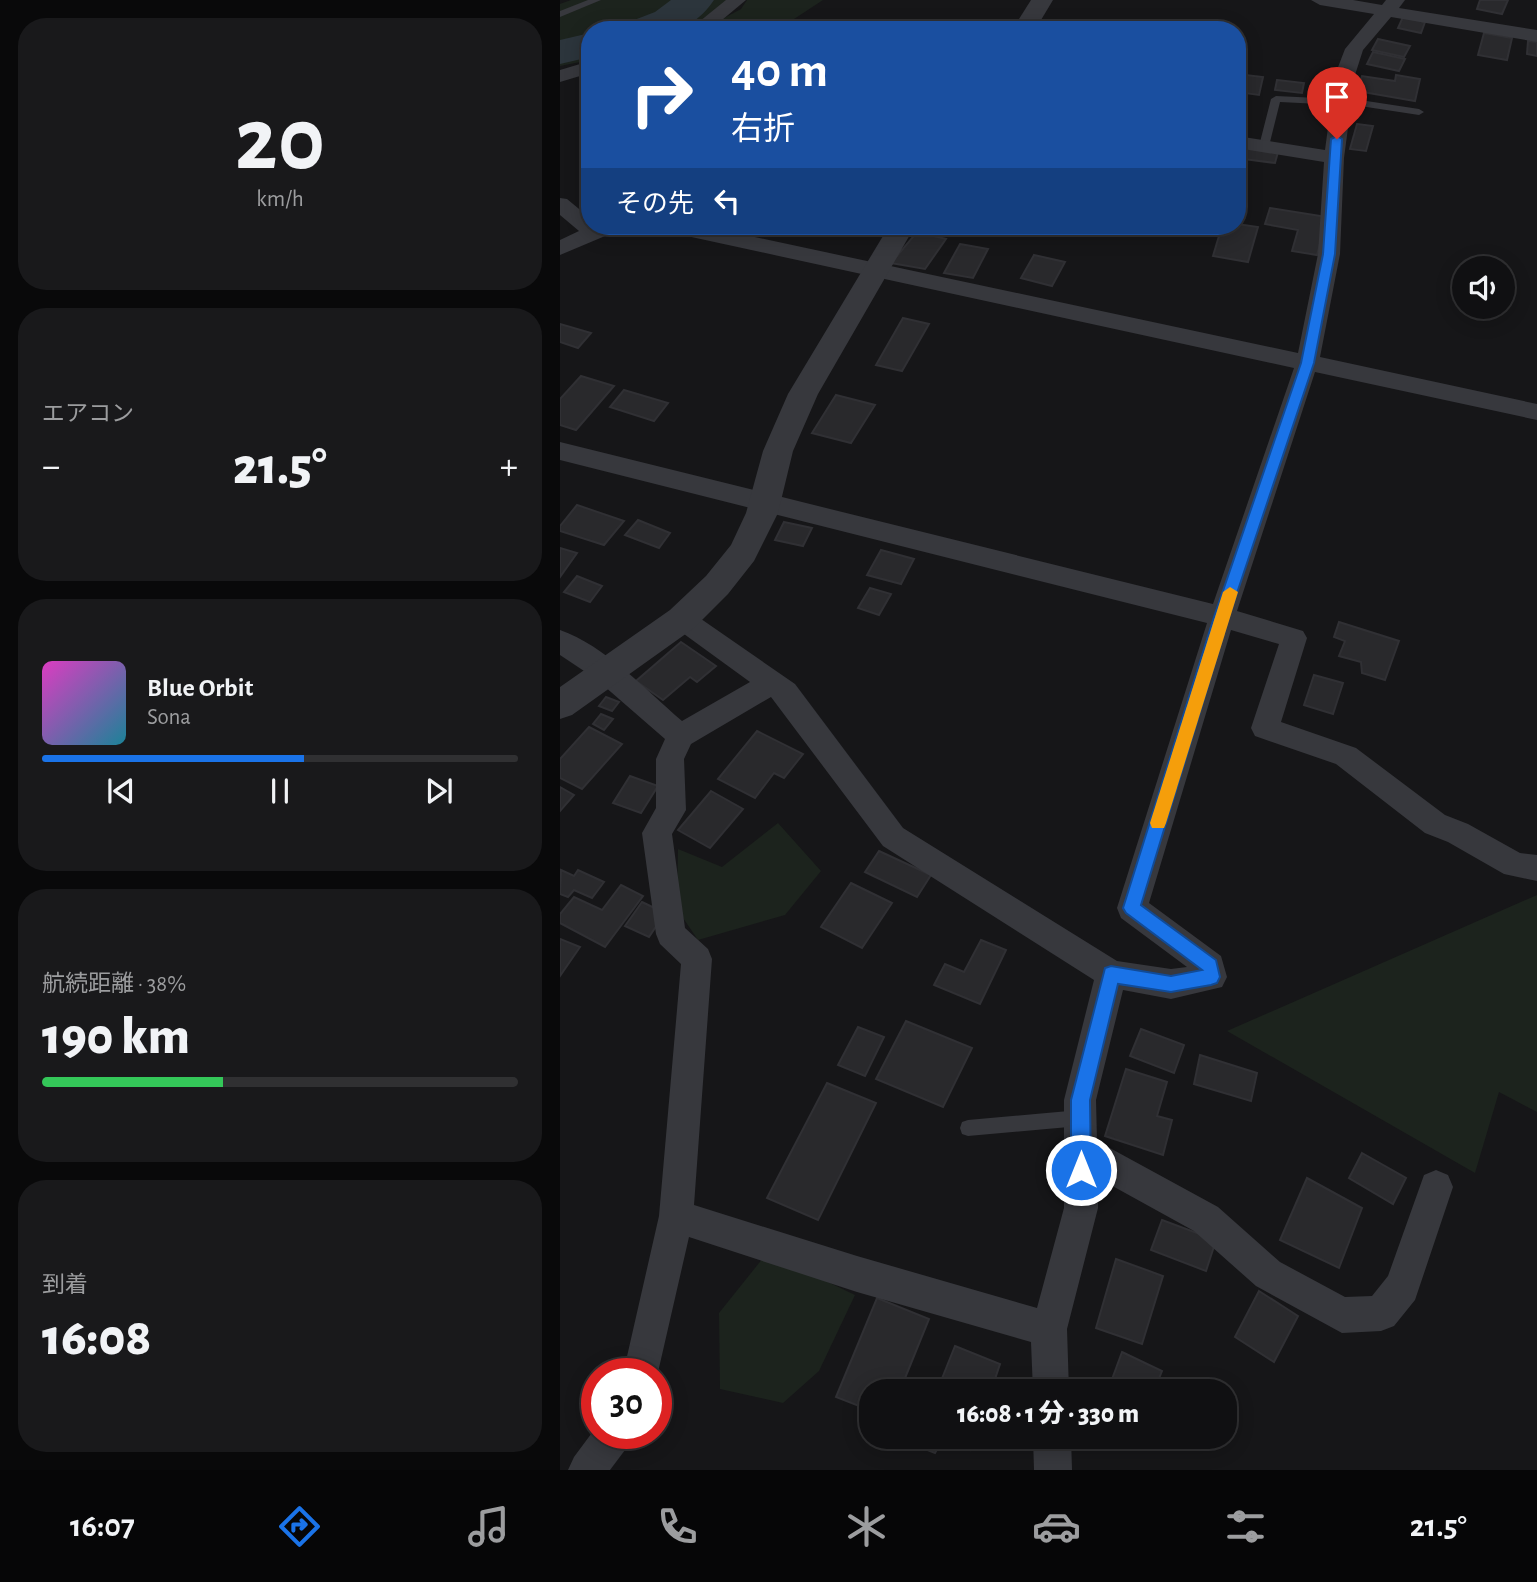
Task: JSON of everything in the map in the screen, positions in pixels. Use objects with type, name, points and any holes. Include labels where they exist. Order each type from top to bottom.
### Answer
[{"type":"street","points":[[710,21],[737,0]]},
{"type":"street","points":[[1029,21],[1042,0]]},
{"type":"street","points":[[1320,0],[1391,6],[1537,36]]},
{"type":"street","points":[[682,619],[785,692],[860,797],[893,837],[1111,974],[1171,984],[1211,977],[1210,966],[1132,908],[1222,617],[1307,363],[1329,254],[1334,158],[1345,75],[1354,49],[1391,6]]},
{"type":"street","points":[[560,76],[581,70]]},
{"type":"street","points":[[1246,143],[1334,158]]},
{"type":"street","points":[[560,204],[581,216]]},
{"type":"street","points":[[560,248],[589,235]]},
{"type":"street","points":[[716,235],[1537,412]]},
{"type":"street","points":[[560,705],[606,670],[682,619],[717,585],[743,552],[766,501],[778,451],[803,394],[896,235]]},
{"type":"street","points":[[560,451],[1222,617],[1294,638],[1265,728],[1346,756],[1435,824],[1458,833],[1515,865],[1537,868]]},
{"type":"street","points":[[560,641],[606,670],[680,736]]},
{"type":"street","points":[[645,1358],[676,1216],[697,959],[671,934],[657,833],[671,810],[670,759],[680,736],[771,683]]},
{"type":"street","points":[[1051,1379],[1049,1329],[1081,1208],[1080,1100],[1111,974]]},
{"type":"street","points":[[1081,1135],[1206,1219],[1268,1274],[1342,1315],[1381,1313],[1402,1287],[1436,1187]]},
{"type":"street","points":[[676,1216],[857,1274],[1049,1329]]},
{"type":"street","points":[[587,1470],[603,1449]]},
{"type":"street","points":[[1052,1449],[1053,1470]]},
{"type":"lane","points":[[560,13],[596,0]]},
{"type":"lane","points":[[1264,146],[1276,99],[1342,101],[1419,112]]},
{"type":"lane","points":[[968,1128],[1081,1135]]},
{"type":"shaded area","points":[[571,0],[731,0],[706,21],[581,21],[581,62],[560,66],[560,4]]},
{"type":"shaded area","points":[[747,0],[823,0],[791,21],[719,21],[741,9]]},
{"type":"shaded area","points":[[778,823],[821,871],[785,915],[698,940],[677,909],[678,849],[722,867]]},
{"type":"shaded area","points":[[1537,895],[1537,1112],[1499,1092],[1475,1173],[1227,1031]]},
{"type":"shaded area","points":[[767,1253],[855,1295],[819,1371],[783,1403],[720,1389],[719,1313]]},
{"type":"building","points":[[1480,0],[1508,0],[1502,14],[1477,9]]},
{"type":"building","points":[[1403,17],[1425,22],[1421,33],[1398,28]]},
{"type":"building","points":[[1484,33],[1512,38],[1507,60],[1478,55]]},
{"type":"building","points":[[1378,39],[1410,46],[1404,57],[1372,50]]},
{"type":"building","points":[[1528,41],[1537,42],[1537,56],[1527,54]]},
{"type":"building","points":[[1373,52],[1405,59],[1399,71],[1367,64]]},
{"type":"building","points":[[1246,75],[1263,77],[1259,95],[1246,93]]},
{"type":"building","points":[[1396,75],[1420,79],[1415,101],[1357,91],[1362,76],[1395,81]]},
{"type":"building","points":[[1277,80],[1304,83],[1302,93],[1275,90]]},
{"type":"building","points":[[1357,124],[1373,126],[1366,151],[1350,149]]},
{"type":"building","points":[[1246,147],[1278,152],[1275,163],[1246,159]]},
{"type":"building","points":[[1270,208],[1327,217],[1317,255],[1292,251],[1298,230],[1265,224]]},
{"type":"building","points":[[1246,225],[1258,227],[1248,262],[1213,256],[1219,235],[1246,235]]},
{"type":"building","points":[[914,235],[946,239],[925,269],[891,263]]},
{"type":"building","points":[[960,244],[988,249],[973,278],[944,273]]},
{"type":"building","points":[[1034,255],[1065,262],[1052,286],[1021,278]]},
{"type":"building","points":[[903,318],[929,324],[902,371],[876,365]]},
{"type":"building","points":[[560,324],[591,333],[578,348],[560,342]]},
{"type":"building","points":[[581,376],[614,386],[576,430],[560,425],[560,399]]},
{"type":"building","points":[[624,390],[668,403],[654,421],[610,407]]},
{"type":"building","points":[[836,395],[875,405],[851,443],[812,433]]},
{"type":"building","points":[[577,505],[624,521],[604,545],[560,531],[560,526]]},
{"type":"building","points":[[638,520],[670,533],[659,548],[625,535]]},
{"type":"building","points":[[784,522],[812,528],[803,546],[775,540]]},
{"type":"building","points":[[560,548],[577,553],[560,577]]},
{"type":"building","points":[[881,550],[914,559],[901,584],[867,575]]},
{"type":"building","points":[[577,576],[602,586],[590,602],[564,592]]},
{"type":"building","points":[[870,588],[891,594],[879,615],[858,608]]},
{"type":"building","points":[[1339,622],[1399,641],[1385,680],[1362,673],[1361,662],[1339,656],[1345,641],[1334,637]]},
{"type":"building","points":[[681,642],[716,666],[697,682],[690,677],[663,700],[636,681]]},
{"type":"building","points":[[1314,675],[1343,683],[1333,714],[1304,705]]},
{"type":"building","points":[[606,697],[619,702],[612,711],[599,706]]},
{"type":"building","points":[[601,714],[613,719],[604,730],[593,724]]},
{"type":"building","points":[[589,727],[622,744],[582,789],[560,778],[560,759]]},
{"type":"building","points":[[757,731],[803,754],[784,778],[774,773],[755,798],[718,779]]},
{"type":"building","points":[[630,776],[658,786],[641,813],[613,803]]},
{"type":"building","points":[[560,787],[574,795],[560,811]]},
{"type":"building","points":[[711,791],[743,809],[710,848],[678,830]]},
{"type":"building","points":[[879,851],[931,875],[917,897],[865,872]]},
{"type":"building","points":[[561,870],[574,876],[578,870],[604,882],[592,898],[574,890],[568,897],[560,894]]},
{"type":"building","points":[[851,883],[892,903],[862,948],[821,927]]},
{"type":"building","points":[[621,885],[643,896],[605,947],[560,923],[560,914],[574,897],[602,910]]},
{"type":"building","points":[[642,902],[665,913],[649,937],[625,926]]},
{"type":"building","points":[[560,939],[580,947],[560,976]]},
{"type":"building","points":[[981,940],[1006,950],[980,1004],[934,985],[945,964],[964,972]]},
{"type":"building","points":[[906,1021],[972,1048],[943,1107],[876,1079]]},
{"type":"building","points":[[858,1027],[884,1037],[865,1076],[838,1065]]},
{"type":"building","points":[[1141,1029],[1184,1045],[1174,1073],[1130,1056]]},
{"type":"building","points":[[1200,1055],[1257,1073],[1251,1101],[1194,1084]]},
{"type":"building","points":[[1126,1069],[1167,1082],[1157,1116],[1172,1120],[1163,1155],[1105,1136]]},
{"type":"building","points":[[827,1083],[876,1103],[818,1220],[767,1198]]},
{"type":"building","points":[[1362,1153],[1406,1178],[1393,1204],[1349,1178]]},
{"type":"building","points":[[1307,1178],[1362,1208],[1339,1268],[1280,1240]]},
{"type":"building","points":[[1162,1220],[1216,1240],[1206,1271],[1151,1250]]},
{"type":"building","points":[[1116,1259],[1163,1276],[1142,1344],[1096,1328]]},
{"type":"building","points":[[1259,1291],[1298,1316],[1274,1362],[1235,1337]]},
{"type":"building","points":[[877,1298],[929,1319],[905,1379],[859,1379],[859,1406],[836,1397]]},
{"type":"building","points":[[955,1346],[1000,1364],[995,1379],[942,1379]]},
{"type":"building","points":[[1122,1352],[1162,1371],[1159,1379],[1112,1379]]},
{"type":"waterway","points":[[666,21],[695,0]]},
{"type":"waterway","points":[[560,52],[581,47]]},
{"type":"slow traffic","points":[[1158,823],[1230,592]]},
{"type":"route","points":[[1081,1170],[1080,1100],[1111,974],[1171,984],[1211,977],[1210,966],[1132,908],[1222,617],[1307,363],[1329,254],[1337,139]]}]
